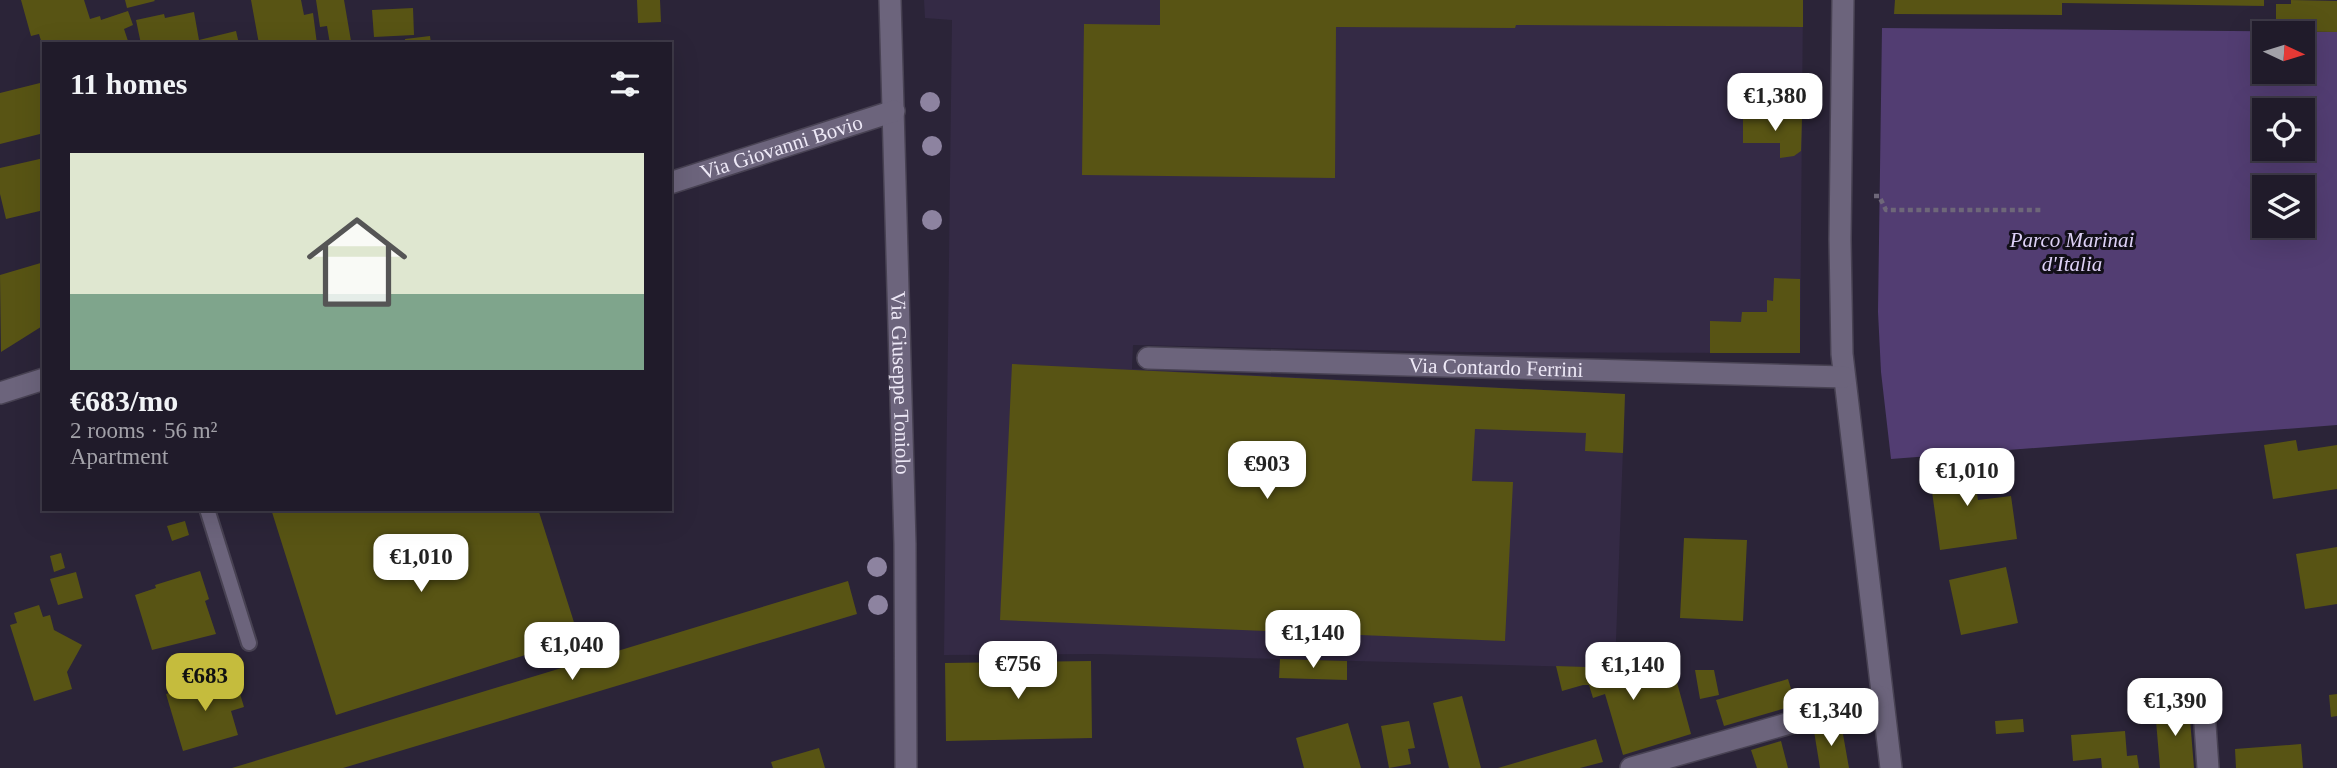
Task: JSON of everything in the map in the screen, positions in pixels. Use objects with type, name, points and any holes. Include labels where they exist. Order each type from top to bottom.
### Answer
[{"type":"street","name":"Via Giuseppe Toniolo","points":[[890,0],[905,530],[906,768]]},
{"type":"street","points":[[1843,0],[1840,288],[1844,377],[1891,768]]},
{"type":"street","name":"Via Giovanni Bovio","points":[[672,182],[894,111]]},
{"type":"street","name":"Via Contardo Ferrini","points":[[1148,358],[1844,377]]},
{"type":"street","points":[[0,393],[42,380]]},
{"type":"street","points":[[1631,768],[1882,697]]},
{"type":"street","points":[[2204,710],[2208,768]]},
{"type":"lane","points":[[208,511],[249,643]]},
{"type":"path","points":[[1874,196],[1879,196],[1886,210],[2042,210]]},
{"type":"shaded area","points":[[924,0],[1803,0],[1800,353],[1466,352],[1133,345],[1132,369],[1625,394],[1615,668],[1098,654],[944,655],[952,20],[925,18]]},
{"type":"green space","name":"Parco Marinai d'Italia","points":[[1882,28],[2252,31],[2252,84],[2315,84],[2315,32],[2337,32],[2337,425],[1891,459],[1881,372],[1878,312]]},
{"type":"building","points":[[21,0],[84,0],[90,19],[100,16],[101,20],[128,11],[133,25],[124,29],[128,41],[125,42],[42,44],[39,34],[31,36]]},
{"type":"building","points":[[125,0],[154,0],[155,1],[127,8]]},
{"type":"building","points":[[251,0],[301,0],[304,15],[313,13],[317,42],[259,42]]},
{"type":"building","points":[[316,0],[344,0],[351,41],[330,42],[327,26],[320,27]]},
{"type":"building","points":[[637,0],[660,0],[661,22],[638,23]]},
{"type":"building","points":[[1160,0],[1803,0],[1803,27],[1336,27],[1335,178],[1082,175],[1084,24],[1160,25]]},
{"type":"building","points":[[1895,0],[2264,0],[2264,6],[2062,3],[2062,15],[1894,14]]},
{"type":"building","points":[[2291,0],[2337,1],[2337,32],[2315,32],[2315,21],[2276,21],[2276,4],[2291,4]]},
{"type":"building","points":[[413,8],[414,35],[374,37],[372,10]]},
{"type":"building","points":[[194,12],[199,40],[236,31],[239,42],[141,42],[136,20],[164,14],[165,18]]},
{"type":"building","points":[[430,36],[431,42],[405,42],[405,39]]},
{"type":"building","points":[[42,82],[42,134],[0,144],[0,93]]},
{"type":"building","points":[[1743,118],[1802,118],[1801,151],[1794,156],[1780,158],[1780,143],[1743,143]]},
{"type":"building","points":[[42,158],[42,210],[6,219],[0,194],[0,168]]},
{"type":"building","points":[[42,263],[42,326],[1,352],[0,275]]},
{"type":"building","points":[[1774,278],[1800,279],[1800,353],[1710,353],[1710,321],[1741,322],[1742,312],[1767,312],[1767,300],[1773,301]]},
{"type":"building","points":[[1012,364],[1625,394],[1623,453],[1585,451],[1586,433],[1475,429],[1472,481],[1513,482],[1505,641],[1000,620]]},
{"type":"building","points":[[2296,440],[2298,451],[2337,445],[2337,489],[2273,499],[2264,445]]},
{"type":"building","points":[[1971,456],[1978,500],[2011,496],[2017,539],[1940,550],[1928,462]]},
{"type":"building","points":[[272,511],[539,511],[579,638],[336,715]]},
{"type":"building","points":[[185,521],[189,535],[172,541],[167,526]]},
{"type":"building","points":[[1684,538],[1747,540],[1743,621],[1680,618]]},
{"type":"building","points":[[2337,547],[2337,604],[2305,609],[2296,554]]},
{"type":"building","points":[[61,553],[65,568],[54,572],[50,556]]},
{"type":"building","points":[[2006,567],[2018,623],[1961,635],[1949,580]]},
{"type":"building","points":[[200,571],[209,599],[205,601],[216,634],[152,650],[135,595],[156,588],[155,585]]},
{"type":"building","points":[[76,572],[83,598],[58,605],[50,579]]},
{"type":"building","points":[[848,581],[857,614],[343,768],[232,768]]},
{"type":"building","points":[[39,605],[43,617],[50,615],[54,630],[82,645],[67,672],[72,689],[34,701],[10,625],[17,623],[14,613]]},
{"type":"building","points":[[1616,649],[1633,650],[1632,668],[1638,686],[1675,675],[1691,734],[1623,755],[1605,694],[1593,698],[1589,685],[1562,691],[1556,666],[1615,668]]},
{"type":"building","points":[[1280,659],[1347,661],[1347,680],[1279,678]]},
{"type":"building","points":[[1091,661],[1092,738],[946,741],[945,663]]},
{"type":"building","points":[[1695,670],[1714,670],[1719,695],[1700,699]]},
{"type":"building","points":[[235,677],[244,707],[231,711],[238,735],[183,751],[166,694]]},
{"type":"building","points":[[1788,679],[1796,705],[1724,726],[1716,700]]},
{"type":"building","points":[[2337,694],[2337,716],[2331,717],[2329,695]]},
{"type":"building","points":[[1462,696],[1481,768],[1449,768],[1433,703]]},
{"type":"building","points":[[2189,707],[2194,768],[2160,768],[2155,709]]},
{"type":"building","points":[[2023,719],[2024,732],[1996,734],[1995,721]]},
{"type":"building","points":[[1409,721],[1415,748],[1408,749],[1411,764],[1389,768],[1381,726]]},
{"type":"building","points":[[1348,723],[1361,768],[1304,768],[1296,738]]},
{"type":"building","points":[[1841,723],[1849,768],[1820,768],[1814,731]]},
{"type":"building","points":[[2125,731],[2127,756],[2137,755],[2139,768],[2102,768],[2101,758],[2073,761],[2071,735]]},
{"type":"building","points":[[1596,739],[1603,762],[1580,768],[1498,768]]},
{"type":"building","points":[[1781,741],[1788,768],[1757,768],[1751,750]]},
{"type":"building","points":[[2301,744],[2303,768],[2236,768],[2235,749]]},
{"type":"building","points":[[819,748],[825,768],[773,768],[771,762]]}]
